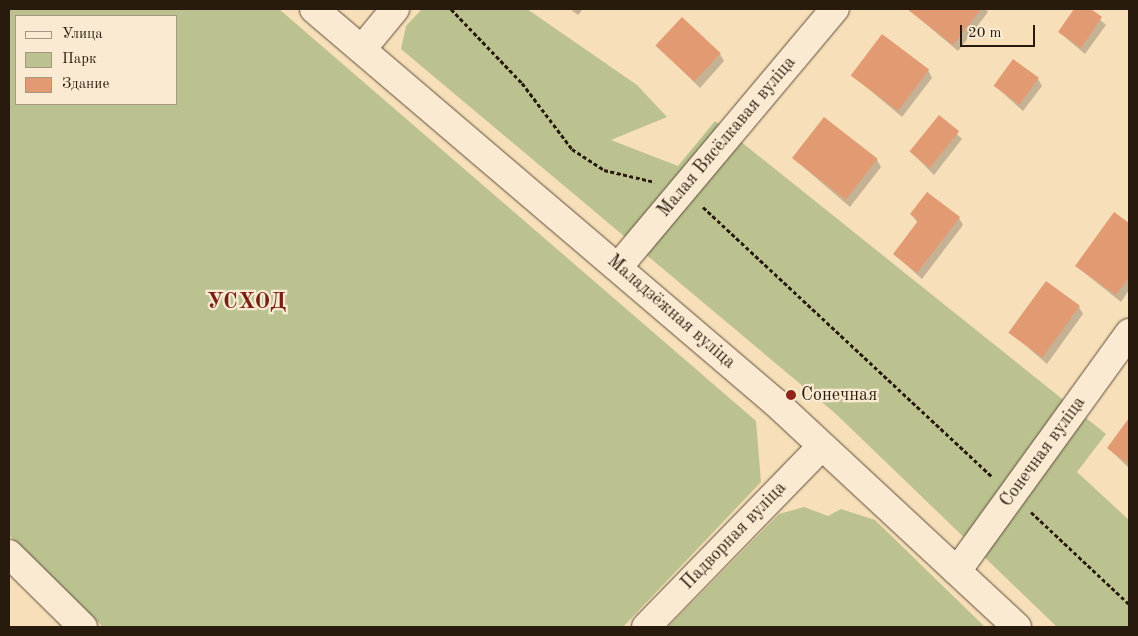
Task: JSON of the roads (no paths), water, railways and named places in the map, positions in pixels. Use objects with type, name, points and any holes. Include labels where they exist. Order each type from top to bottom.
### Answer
[{"type":"street","name":"Маладзёжная вуліца","points":[[314,9],[619,266],[822,446],[1017,627]]},
{"type":"street","points":[[362,48],[395,9]]},
{"type":"street","name":"Малая Вясёлкавая вуліца","points":[[619,266],[835,9]]},
{"type":"street","name":"Сонечная вуліца","points":[[957,571],[1129,333]]},
{"type":"street","name":"Падворная вуліца","points":[[646,627],[822,446]]},
{"type":"street","points":[[9,554],[83,627]]},
{"type":"place","name":"Сонечная","points":[[791,395]]},
{"type":"district","name":"УСХОД","points":[[247,303]]}]
